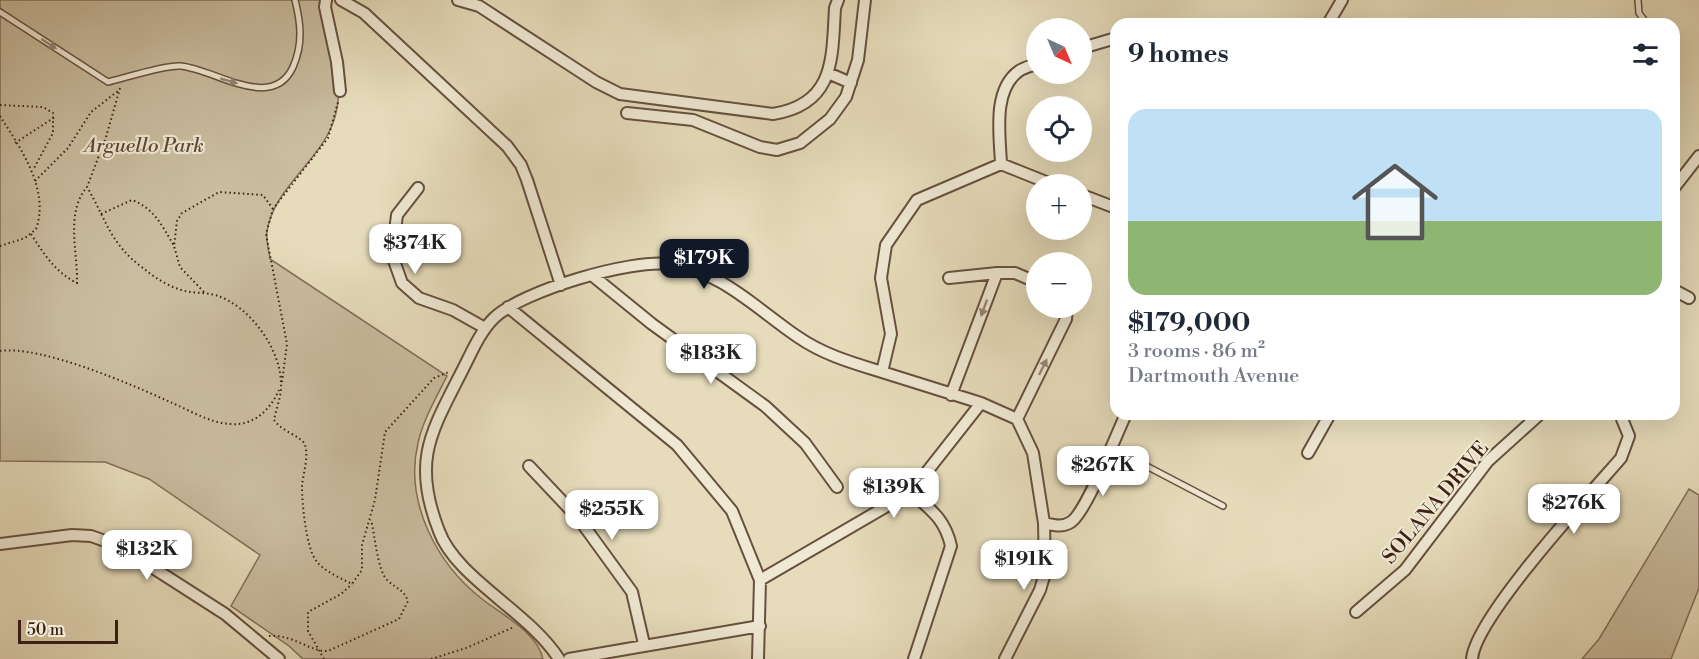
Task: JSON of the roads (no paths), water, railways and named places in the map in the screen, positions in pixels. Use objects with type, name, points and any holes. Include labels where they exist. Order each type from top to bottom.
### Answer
[{"type":"street","points":[[326,0],[325,8],[337,62],[340,90]]},
{"type":"street","points":[[341,0],[364,13],[507,146],[521,165],[527,180],[561,285]]},
{"type":"street","points":[[458,0],[479,6],[596,82],[620,94],[773,114],[791,111],[809,101],[822,88],[832,64],[835,8],[838,0]]},
{"type":"street","points":[[627,113],[693,120],[760,147],[777,150],[800,143],[830,119],[846,97],[858,60],[865,0]]},
{"type":"street","points":[[1332,18],[1342,0]]},
{"type":"street","points":[[1092,45],[1110,40]]},
{"type":"street","points":[[1001,164],[999,125],[1004,89],[1019,71],[1026,68]]},
{"type":"street","points":[[828,73],[851,83]]},
{"type":"street","points":[[1680,180],[1699,156]]},
{"type":"street","points":[[882,372],[891,334],[881,278],[886,245],[917,200],[1001,164],[1026,174]]},
{"type":"street","points":[[418,188],[397,215],[392,255],[402,283],[419,298],[453,310],[485,328]]},
{"type":"street","points":[[1092,199],[1110,206]]},
{"type":"street","points":[[559,659],[546,640],[524,617],[457,561],[439,533],[425,475],[427,446],[485,328],[508,307],[561,285],[593,276],[632,266],[669,264],[716,278],[800,339],[839,359],[981,403],[1017,419],[1033,453],[1044,523],[1042,581],[1005,659]]},
{"type":"street","points":[[951,395],[997,273]]},
{"type":"street","points":[[949,278],[997,273],[1015,273],[1026,278]]},
{"type":"street","points":[[593,276],[652,324],[765,406],[805,443],[837,487]]},
{"type":"street","points":[[1680,293],[1689,298]]},
{"type":"street","points":[[508,307],[677,445],[732,511],[760,580],[758,659]]},
{"type":"street","points":[[1017,419],[1066,318]]},
{"type":"street","points":[[760,580],[911,492],[981,403]]},
{"type":"street","points":[[1044,523],[1060,526],[1072,522],[1084,504],[1123,420]]},
{"type":"street","points":[[1308,453],[1327,420]]},
{"type":"street","name":"SOLANA DRIVE","points":[[1356,612],[1405,570],[1488,461],[1533,420]]},
{"type":"street","points":[[1472,659],[1473,651],[1489,617],[1621,458],[1629,436],[1622,420]]},
{"type":"street","points":[[529,466],[579,519],[632,592],[644,644]]},
{"type":"street","points":[[911,492],[937,515],[947,528],[951,546],[914,659]]},
{"type":"street","points":[[0,544],[91,536],[119,546],[225,614],[279,659]]},
{"type":"street","points":[[569,659],[644,644],[760,626]]},
{"type":"lane","points":[[0,12],[108,82],[179,66],[258,89],[272,86],[288,76],[298,55],[302,27],[295,0]]},
{"type":"lane","points":[[1638,0],[1639,13],[1643,18]]},
{"type":"lane","points":[[1110,448],[1223,506]]},
{"type":"park label","name":"Arguello Park","points":[[144,145]]}]
